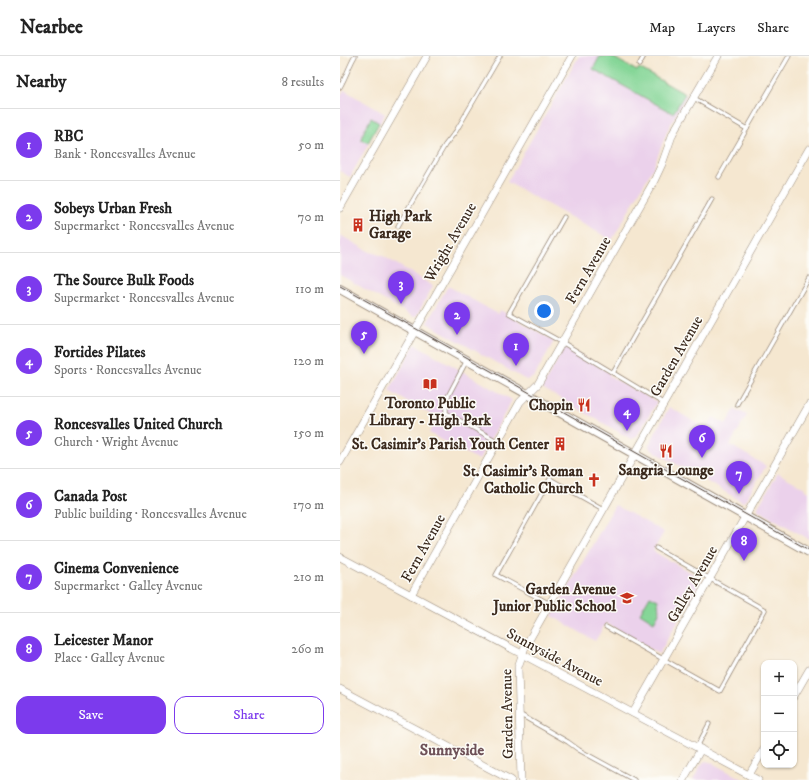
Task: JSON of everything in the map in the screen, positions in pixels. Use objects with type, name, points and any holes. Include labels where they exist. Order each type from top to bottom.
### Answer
[{"type":"street","points":[[340,208],[427,56]]},
{"type":"street","name":"Wright Avenue","points":[[340,462],[572,56]]},
{"type":"street","name":"Fern Avenue","points":[[411,594],[520,402],[538,384],[654,182],[674,133],[718,56]]},
{"type":"street","name":"Garden Avenue","points":[[521,780],[518,667],[522,654],[634,454],[809,149]]},
{"type":"street","points":[[340,289],[809,552]]},
{"type":"street","name":"Galley Avenue","points":[[633,714],[809,405]]},
{"type":"street","name":"Sunnyside Avenue","points":[[340,557],[758,780]]},
{"type":"street","points":[[797,691],[809,670]]},
{"type":"street","points":[[340,689],[511,780]]},
{"type":"street","points":[[683,780],[699,748]]},
{"type":"street","points":[[749,775],[761,754]]},
{"type":"lane","points":[[340,87],[355,56]]},
{"type":"lane","points":[[398,226],[445,145],[456,131],[500,56]]},
{"type":"lane","points":[[639,65],[644,56]]},
{"type":"lane","points":[[719,177],[789,56]]},
{"type":"lane","points":[[694,98],[747,129]]},
{"type":"lane","points":[[613,373],[712,199]]},
{"type":"lane","points":[[564,217],[509,313],[663,403]]},
{"type":"lane","points":[[737,404],[809,278]]},
{"type":"lane","points":[[467,360],[446,400],[446,413],[497,442]]},
{"type":"lane","points":[[550,604],[496,575],[550,479],[603,509]]},
{"type":"lane","points":[[606,627],[720,691],[765,610],[656,548]]},
{"type":"lane","points":[[519,714],[568,742],[579,750],[634,780]]},
{"type":"lane","points":[[699,748],[709,724]]},
{"type":"shaded area","points":[[579,56],[612,56],[637,71],[639,68],[687,95],[668,129],[653,168],[612,240],[507,182]]},
{"type":"shaded area","points":[[344,90],[385,114],[350,177],[340,171],[340,97]]},
{"type":"shaded area","points":[[340,235],[370,252],[383,256],[433,286],[417,315],[414,317],[340,275]]},
{"type":"shaded area","points":[[448,286],[498,314],[500,310],[554,341],[534,377],[526,380],[427,323]]},
{"type":"shaded area","points":[[415,344],[512,400],[479,460],[429,433],[437,418],[389,391]]},
{"type":"shaded area","points":[[565,346],[610,373],[609,376],[657,402],[637,436],[631,439],[542,388]]},
{"type":"shaded area","points":[[669,407],[707,429],[713,417],[726,424],[735,409],[747,415],[730,445],[766,466],[743,502],[650,449],[649,445]]},
{"type":"shaded area","points":[[778,473],[805,488],[804,489],[809,492],[809,539],[758,510],[758,507]]},
{"type":"shaded area","name":"Garden Avenue Junior Public School","points":[[615,505],[664,532],[653,551],[702,579],[659,654],[606,623],[595,641],[552,616]]},
{"type":"shaded area","points":[[705,761],[710,762],[744,780],[693,780],[701,765]]},
{"type":"green space","points":[[600,56],[611,56],[637,71],[639,68],[685,94],[672,113],[593,69]]},
{"type":"green space","points":[[371,118],[379,123],[368,143],[361,139]]},
{"type":"green space","points":[[650,596],[658,600],[659,613],[654,622],[640,613]]},
{"type":"tram line","points":[[340,286],[809,550]]},
{"type":"place","name":"High Park Garage","points":[[358,225]]},
{"type":"place","name":"The Source Bulk Foods","points":[[401,304]]},
{"type":"place","name":"Sobeys Urban Fresh","points":[[457,335]]},
{"type":"place","name":"Roncesvalles United Church","points":[[364,354]]},
{"type":"place","name":"RBC","points":[[516,366]]},
{"type":"place","name":"Toronto Public Library - High Park","points":[[430,384]]},
{"type":"place","name":"Chopin","points":[[584,405]]},
{"type":"place","name":"Fortides Pilates","points":[[627,431]]},
{"type":"place","name":"St. Casimir's Parish Youth Center","points":[[560,444]]},
{"type":"place","name":"Sangria Lounge","points":[[666,451]]},
{"type":"place","name":"Canada Post","points":[[702,458]]},
{"type":"place","name":"St. Casimir's Roman Catholic Church","points":[[594,480]]},
{"type":"place","name":"Cinema Convenience","points":[[739,494]]},
{"type":"place","name":"Leicester Manor","points":[[744,561]]},
{"type":"place","name":"Garden Avenue Junior Public School","points":[[627,598]]},
{"type":"district","name":"Sunnyside","points":[[452,749]]}]
